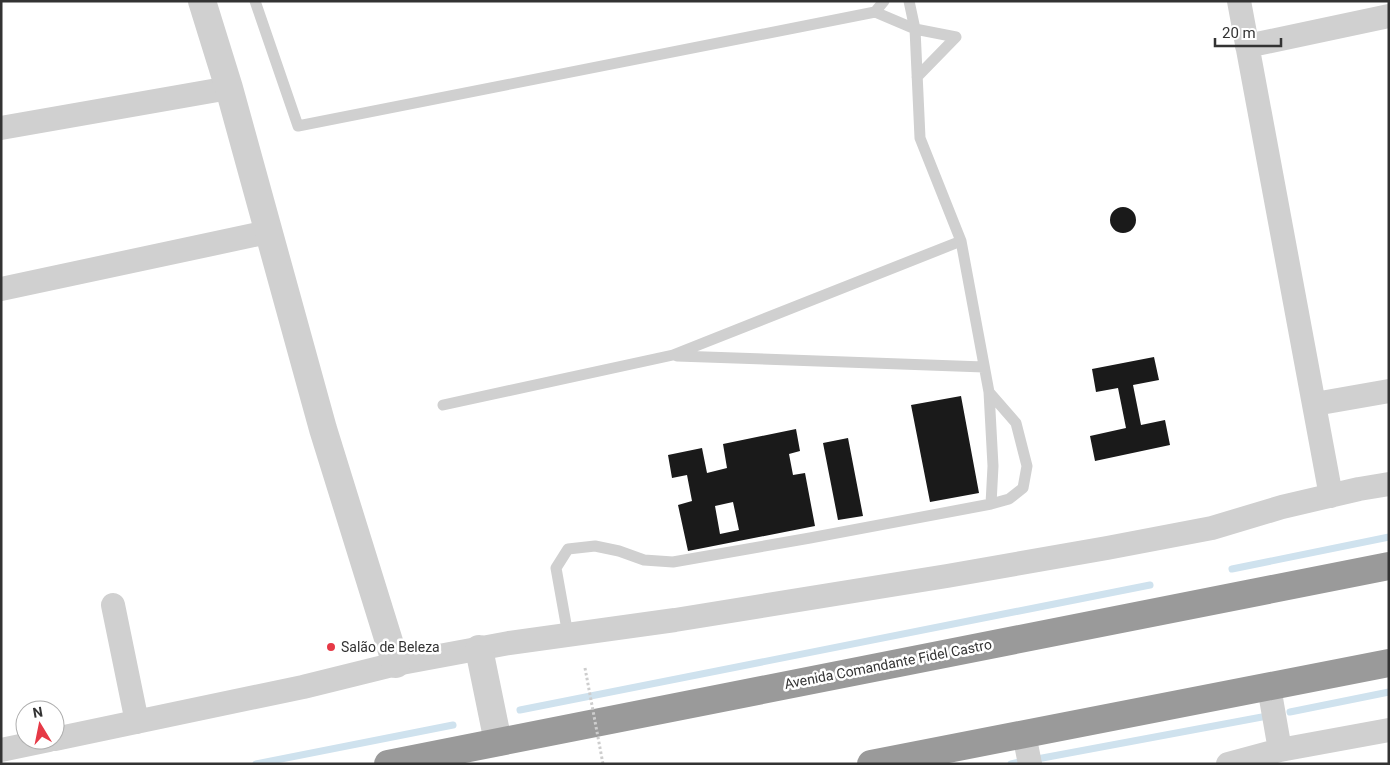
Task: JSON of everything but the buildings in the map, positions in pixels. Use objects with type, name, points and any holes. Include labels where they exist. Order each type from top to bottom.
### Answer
[{"type":"highway","name":"Avenida Comandante Fidel Castro","points":[[388,764],[1389,566]]},
{"type":"highway","points":[[871,764],[1389,663]]},
{"type":"street","points":[[202,1],[229,88],[323,429],[396,664]]},
{"type":"street","points":[[1239,1],[1315,404],[1330,496]]},
{"type":"street","points":[[1248,46],[1389,16]]},
{"type":"street","points":[[1,128],[229,88]]},
{"type":"street","points":[[1,289],[268,232]]},
{"type":"street","points":[[1315,404],[1389,391]]},
{"type":"street","points":[[65,737],[304,687],[396,664],[479,649],[675,620],[947,576],[1212,528],[1253,515],[1359,489],[1389,484]]},
{"type":"street","points":[[113,605],[137,722]]},
{"type":"street","points":[[479,649],[498,742]]},
{"type":"street","points":[[1269,686],[1280,750]]},
{"type":"street","points":[[1228,764],[1280,750],[1389,730]]},
{"type":"street","points":[[1024,734],[1030,764]]},
{"type":"street","points":[[1,750],[15,747]]},
{"type":"lane","points":[[255,1],[298,126],[875,12],[915,29],[956,36],[917,77]]},
{"type":"lane","points":[[875,12],[884,1]]},
{"type":"lane","points":[[909,1],[915,29],[920,138],[961,241],[989,392],[993,466],[991,504]]},
{"type":"lane","points":[[443,405],[673,356],[961,241]]},
{"type":"lane","points":[[673,356],[984,367]]},
{"type":"lane","points":[[568,635],[556,568],[568,549],[595,546],[619,551],[644,560],[673,562],[819,537],[1009,499],[1023,488],[1027,466],[1016,423],[989,392]]},
{"type":"path","points":[[585,668],[603,764]]},
{"type":"waterway","points":[[1232,569],[1389,537]]},
{"type":"waterway","points":[[520,710],[1150,585]]},
{"type":"waterway","points":[[1290,712],[1389,692]]},
{"type":"waterway","points":[[1037,759],[1262,717]]},
{"type":"waterway","points":[[256,764],[453,725]]},
{"type":"waterway","points":[[1011,764],[1019,762]]},
{"type":"place","name":"Salão de Beleza","points":[[331,647]]}]
